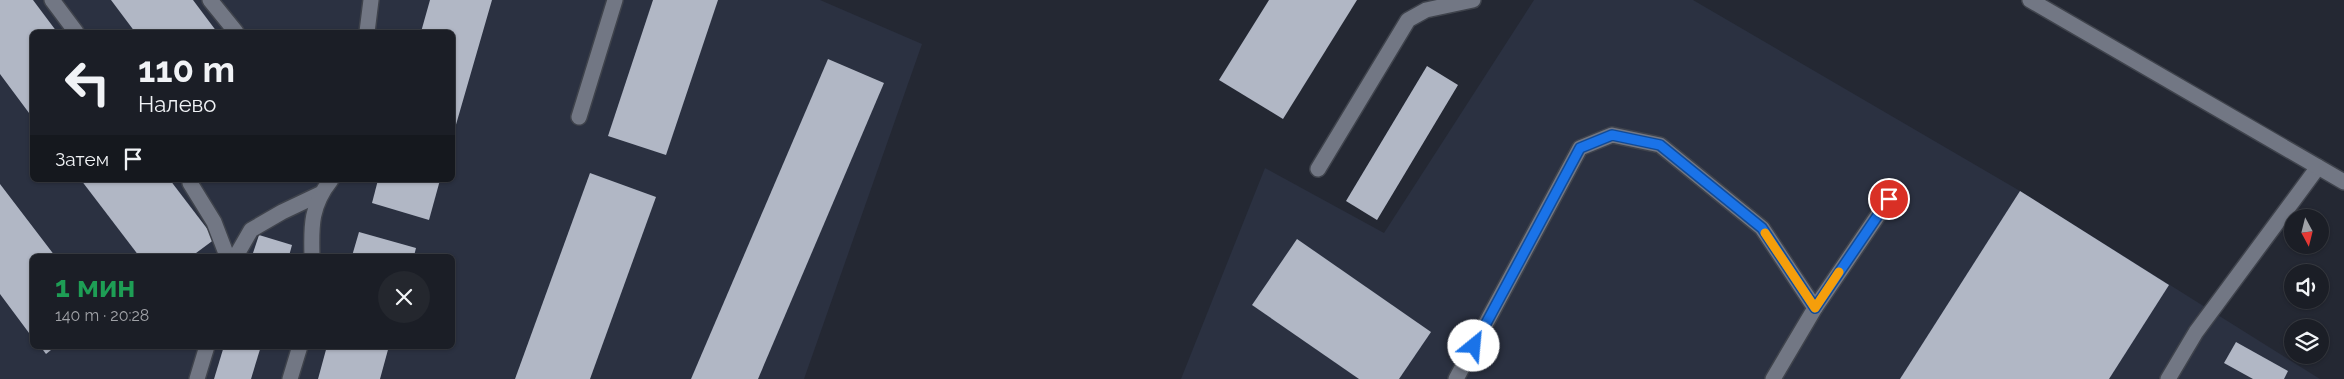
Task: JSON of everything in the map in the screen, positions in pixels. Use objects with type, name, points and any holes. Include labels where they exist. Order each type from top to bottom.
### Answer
[{"type":"street","points":[[52,0],[74,30]]},
{"type":"street","points":[[210,0],[234,30]]},
{"type":"street","points":[[366,30],[371,0]]},
{"type":"street","points":[[579,117],[615,0]]},
{"type":"street","points":[[1318,169],[1408,20],[1426,10],[1473,0]]},
{"type":"street","points":[[2030,0],[2344,182]]},
{"type":"street","points":[[1456,379],[1580,148],[1612,135],[1660,145],[1762,228],[1815,308]]},
{"type":"street","points":[[2168,379],[2196,332],[2318,167]]},
{"type":"street","points":[[191,182],[214,222],[226,254]]},
{"type":"street","points":[[312,254],[311,224],[320,194],[329,182]]},
{"type":"street","points":[[237,254],[251,230],[282,212],[320,194]]},
{"type":"street","points":[[1772,379],[1815,308],[1889,199]]},
{"type":"street","points":[[197,379],[206,349]]},
{"type":"street","points":[[290,379],[299,349]]},
{"type":"shaded area","points":[[0,0],[820,0],[922,44],[804,379],[0,379]]},
{"type":"shaded area","points":[[1534,0],[1693,0],[2020,191],[2284,356],[2284,364],[2296,364],[2320,379],[1181,379],[1265,168],[1384,233]]},
{"type":"building","points":[[0,0],[33,0],[56,30],[30,30],[30,114],[0,74]]},
{"type":"building","points":[[111,0],[193,0],[216,30],[134,30]]},
{"type":"building","points":[[430,0],[492,0],[455,128],[455,30],[422,30]]},
{"type":"building","points":[[653,0],[718,0],[666,155],[608,136]]},
{"type":"building","points":[[1269,0],[1357,0],[1283,119],[1219,80]]},
{"type":"building","points":[[828,59],[884,83],[758,379],[691,379]]},
{"type":"building","points":[[1427,66],[1458,85],[1377,220],[1346,201]]},
{"type":"building","points":[[590,173],[656,197],[590,379],[515,379]]},
{"type":"building","points":[[83,182],[172,182],[215,239],[195,254],[137,254]]},
{"type":"building","points":[[377,182],[439,182],[429,220],[372,203]]},
{"type":"building","points":[[0,184],[53,254],[30,254],[30,334],[0,294]]},
{"type":"building","points":[[2020,191],[2169,285],[2109,379],[1900,379]]},
{"type":"building","points":[[359,232],[416,248],[414,254],[353,254]]},
{"type":"building","points":[[259,235],[292,245],[290,254],[253,254]]},
{"type":"building","points":[[1297,239],[1431,332],[1399,379],[1359,379],[1252,305]]},
{"type":"building","points":[[2236,342],[2288,371],[2284,379],[2253,379],[2224,363]]},
{"type":"building","points":[[42,349],[52,349],[46,354]]},
{"type":"building","points":[[223,349],[260,349],[251,379],[214,379]]},
{"type":"building","points":[[326,349],[388,349],[380,379],[318,379]]},
{"type":"slow traffic","points":[[1765,233],[1815,308],[1839,272]]},
{"type":"route","points":[[1474,346],[1580,148],[1612,135],[1660,145],[1762,228],[1815,308],[1889,199]]}]
